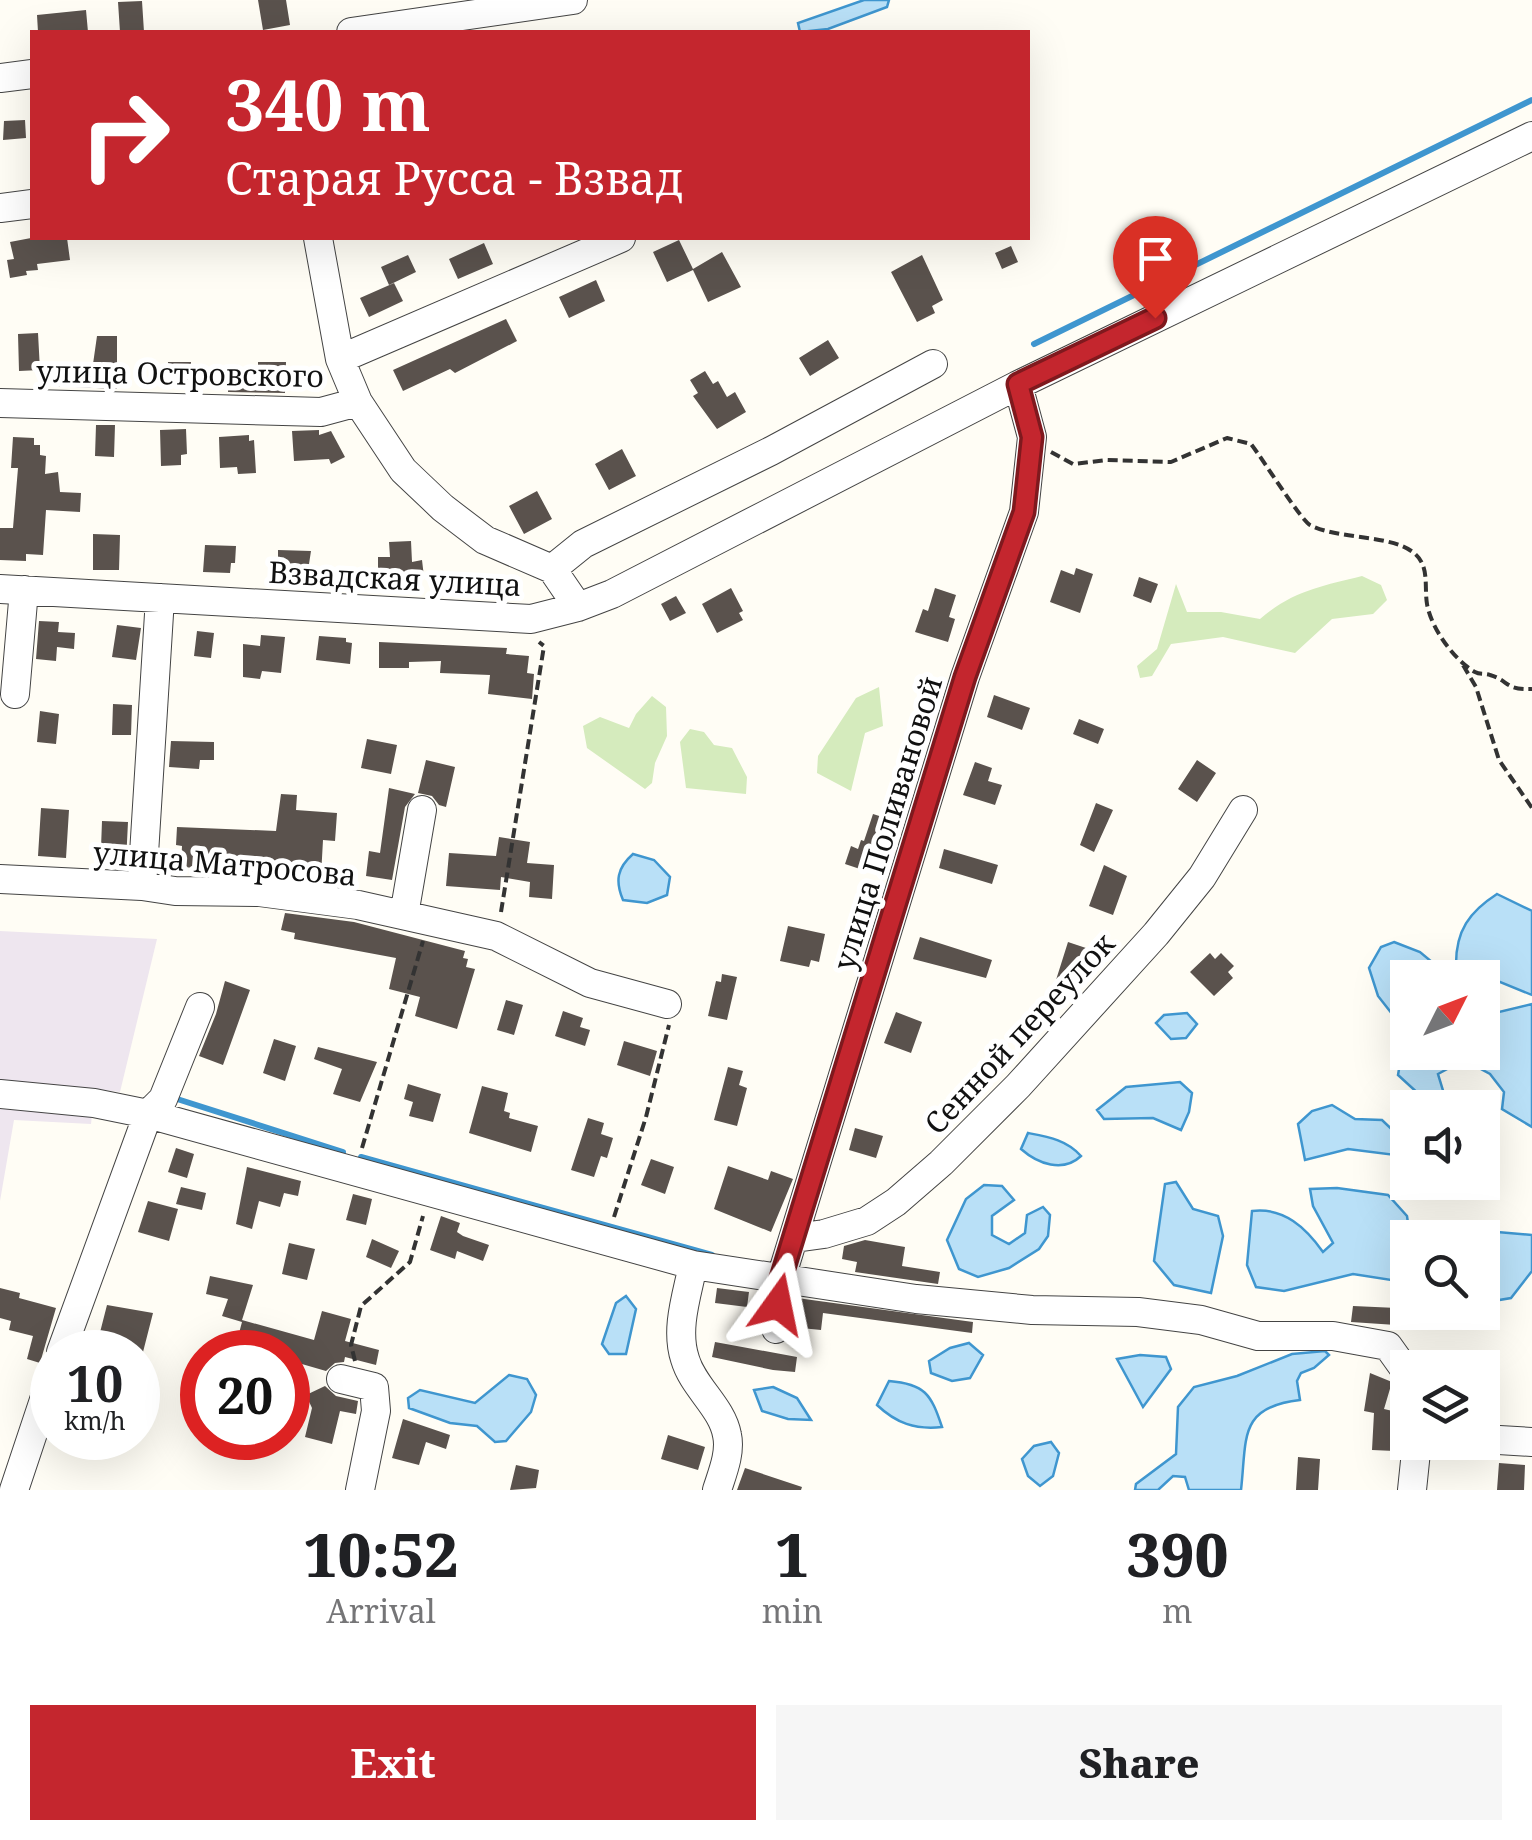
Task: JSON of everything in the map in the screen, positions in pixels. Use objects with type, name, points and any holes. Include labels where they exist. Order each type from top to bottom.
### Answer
[{"type":"street","points":[[366,30],[573,0]]},
{"type":"street","points":[[0,78],[30,74]]},
{"type":"street","name":"Взвадская улица","points":[[12,590],[530,618],[578,607],[612,594],[1018,384],[1532,136]]},
{"type":"street","points":[[0,208],[30,204]]},
{"type":"street","points":[[318,240],[340,359],[358,402],[403,470],[485,540],[552,568],[578,607]]},
{"type":"street","name":"улица Островского","points":[[340,359],[616,240]]},
{"type":"street","points":[[552,568],[583,544],[754,460],[933,364]]},
{"type":"street","name":"улица Поливановой","points":[[776,1329],[781,1278],[965,677],[1024,512],[1032,437],[1018,384]]},
{"type":"street","name":"улица Островского","points":[[0,403],[321,412],[358,402]]},
{"type":"street","points":[[12,590],[15,694]]},
{"type":"street","points":[[142,886],[160,598]]},
{"type":"street","points":[[416,918],[422,810]]},
{"type":"street","name":"Сенной переулок","points":[[795,1238],[867,1221],[941,1164],[1156,934],[1202,877],[1242,810]]},
{"type":"street","name":"улица Матросова","points":[[0,880],[259,892],[358,905],[496,936],[590,983],[667,1004]]},
{"type":"street","points":[[69,1330],[148,1114],[163,1099],[200,1008]]},
{"type":"street","points":[[0,1094],[94,1103],[148,1114],[694,1265],[916,1299],[1012,1308],[1138,1312],[1201,1320],[1258,1336],[1334,1336],[1388,1346],[1391,1350]]},
{"type":"street","points":[[694,1265],[682,1323],[683,1356],[727,1436],[726,1462],[717,1490]]},
{"type":"street","points":[[350,1381],[374,1386],[376,1411],[360,1490]]},
{"type":"street","points":[[1500,1440],[1532,1442]]},
{"type":"street","points":[[14,1490],[30,1442]]},
{"type":"street","points":[[1412,1490],[1416,1460]]},
{"type":"path","points":[[1032,437],[1073,464],[1107,460],[1171,462],[1227,438],[1251,444],[1306,523],[1333,534],[1372,539],[1414,552],[1426,570],[1428,606],[1437,630],[1476,687],[1499,760],[1532,808]]},
{"type":"path","points":[[496,936],[544,646],[531,635],[530,618]]},
{"type":"path","points":[[1460,661],[1512,690],[1532,689]]},
{"type":"path","points":[[355,1171],[416,918]]},
{"type":"path","points":[[614,1219],[659,1068],[671,1019],[667,1004]]},
{"type":"path","points":[[350,1381],[352,1344],[361,1306],[410,1262],[430,1192]]},
{"type":"shaded area","points":[[0,931],[157,939],[120,1092],[95,1089],[91,1124],[14,1120],[0,1201]]},
{"type":"green space","points":[[1362,576],[1381,585],[1387,600],[1373,614],[1332,619],[1295,653],[1223,637],[1171,644],[1152,676],[1140,678],[1137,666],[1157,649],[1176,584],[1187,612],[1221,612],[1260,619],[1296,596]]},
{"type":"green space","points":[[879,687],[883,726],[865,733],[851,791],[817,773],[818,756],[856,698]]},
{"type":"green space","points":[[652,696],[666,707],[667,736],[655,763],[652,783],[645,789],[587,748],[583,726],[600,717],[629,728]]},
{"type":"green space","points":[[690,729],[704,732],[714,745],[732,748],[747,777],[746,794],[686,788],[680,742]]},
{"type":"water","points":[[864,0],[889,0],[887,7],[828,29],[800,30],[798,23]]},
{"type":"water","points":[[633,854],[654,860],[670,877],[667,895],[647,903],[623,900],[619,875]]},
{"type":"water","points":[[1497,894],[1532,911],[1532,995],[1500,982],[1500,960],[1456,960],[1462,932],[1479,908]]},
{"type":"water","points":[[1394,942],[1430,960],[1390,960],[1390,1011],[1378,996],[1369,968],[1381,947]]},
{"type":"water","points":[[1532,1004],[1532,1127],[1502,1109],[1504,1092],[1483,1070],[1500,1070],[1500,1012]]},
{"type":"water","points":[[1187,1013],[1197,1024],[1186,1038],[1171,1039],[1156,1023],[1164,1015]]},
{"type":"water","points":[[1399,1070],[1445,1070],[1438,1074],[1443,1090],[1414,1090],[1398,1075]]},
{"type":"water","points":[[1180,1082],[1192,1093],[1181,1130],[1153,1118],[1104,1119],[1097,1110],[1126,1087]]},
{"type":"water","points":[[1332,1105],[1355,1119],[1382,1120],[1390,1128],[1390,1154],[1348,1149],[1305,1160],[1298,1124],[1312,1111]]},
{"type":"water","points":[[1028,1133],[1064,1143],[1081,1156],[1059,1165],[1035,1159],[1021,1149]]},
{"type":"water","points":[[1176,1182],[1193,1209],[1218,1216],[1223,1236],[1211,1293],[1174,1285],[1154,1261],[1165,1184]]},
{"type":"water","points":[[984,1185],[1002,1186],[1014,1200],[992,1216],[992,1235],[1009,1244],[1025,1233],[1027,1215],[1043,1207],[1050,1215],[1048,1236],[1039,1249],[1009,1268],[978,1277],[959,1269],[947,1240],[966,1199]]},
{"type":"water","points":[[1337,1188],[1388,1195],[1407,1216],[1408,1220],[1390,1220],[1390,1280],[1353,1274],[1284,1291],[1256,1287],[1247,1265],[1252,1211],[1274,1212],[1293,1221],[1323,1252],[1333,1243],[1313,1206],[1310,1189]]},
{"type":"water","points":[[1500,1232],[1532,1235],[1532,1271],[1511,1298],[1500,1300]]},
{"type":"water","points":[[626,1296],[636,1309],[626,1354],[609,1354],[602,1344],[616,1303]]},
{"type":"water","points":[[969,1343],[983,1355],[970,1378],[952,1381],[931,1373],[929,1361],[950,1348]]},
{"type":"water","points":[[1325,1351],[1329,1355],[1301,1373],[1297,1381],[1300,1400],[1265,1410],[1256,1418],[1246,1441],[1241,1490],[1189,1490],[1185,1477],[1173,1476],[1158,1490],[1135,1490],[1136,1484],[1176,1454],[1178,1407],[1194,1387],[1237,1376],[1292,1354]]},
{"type":"water","points":[[1140,1355],[1166,1357],[1171,1369],[1143,1407],[1117,1359]]},
{"type":"water","points":[[509,1375],[527,1379],[536,1395],[531,1412],[506,1441],[495,1442],[477,1426],[450,1423],[409,1408],[408,1398],[420,1390],[475,1403]]},
{"type":"water","points":[[889,1381],[911,1385],[925,1393],[942,1427],[899,1421],[877,1405]]},
{"type":"water","points":[[773,1387],[797,1398],[811,1420],[788,1419],[762,1411],[754,1390]]},
{"type":"water","points":[[1051,1442],[1059,1453],[1053,1476],[1040,1486],[1028,1476],[1022,1459],[1034,1446]]},
{"type":"building","points":[[258,0],[286,0],[290,25],[263,30]]},
{"type":"building","points":[[142,1],[144,30],[120,30],[118,2]]},
{"type":"building","points":[[86,10],[88,30],[38,30],[37,15]]},
{"type":"building","points":[[25,120],[26,138],[3,140],[4,121]]},
{"type":"building","points":[[30,238],[67,240],[70,260],[37,264],[38,270],[10,278],[7,260],[14,259],[10,242]]},
{"type":"building","points":[[679,240],[693,269],[722,252],[741,287],[708,302],[693,270],[667,282],[653,252]]},
{"type":"building","points":[[484,243],[493,264],[458,279],[449,259]]},
{"type":"building","points":[[1011,246],[1018,262],[1002,269],[995,253]]},
{"type":"building","points":[[408,255],[416,272],[389,285],[381,267]]},
{"type":"building","points":[[922,255],[943,300],[932,306],[935,313],[917,322],[891,272]]},
{"type":"building","points":[[596,280],[605,301],[569,318],[559,297]]},
{"type":"building","points":[[394,283],[403,301],[369,317],[360,298]]},
{"type":"building","points":[[506,319],[517,341],[455,373],[450,369],[403,391],[393,370]]},
{"type":"building","points":[[38,333],[40,370],[19,371],[18,334]]},
{"type":"building","points":[[97,336],[117,336],[117,389],[54,386],[54,372],[92,371]]},
{"type":"building","points":[[828,340],[839,358],[810,376],[799,358]]},
{"type":"building","points":[[168,362],[191,362],[191,383],[183,383],[183,388],[167,388]]},
{"type":"building","points":[[258,362],[286,362],[285,393],[228,392],[229,377],[258,379]]},
{"type":"building","points":[[705,371],[713,384],[718,381],[727,397],[735,392],[746,412],[717,429],[693,396],[698,393],[690,380]]},
{"type":"building","points":[[96,425],[115,425],[114,457],[95,456]]},
{"type":"building","points":[[186,429],[187,454],[181,455],[181,465],[161,466],[160,430]]},
{"type":"building","points":[[319,430],[319,435],[331,431],[345,457],[331,464],[329,459],[294,461],[292,431]]},
{"type":"building","points":[[249,435],[249,441],[254,440],[256,473],[238,474],[237,467],[220,468],[219,437]]},
{"type":"building","points":[[13,437],[34,438],[34,445],[40,445],[40,455],[46,456],[45,474],[58,472],[60,492],[81,493],[80,512],[46,510],[43,555],[26,554],[26,561],[0,560],[0,528],[13,528],[18,468],[11,468]]},
{"type":"building","points":[[622,449],[636,476],[609,490],[595,464]]},
{"type":"building","points":[[537,491],[552,519],[524,534],[509,506]]},
{"type":"building","points":[[93,534],[120,535],[119,570],[93,570]]},
{"type":"building","points":[[411,541],[412,562],[422,560],[424,577],[378,582],[378,557],[390,557],[389,542]]},
{"type":"building","points":[[205,545],[236,546],[230,573],[203,572]]},
{"type":"building","points":[[278,550],[311,551],[307,577],[278,577]]},
{"type":"building","points":[[1076,568],[1093,574],[1080,613],[1050,602],[1061,570],[1074,575]]},
{"type":"building","points":[[1139,577],[1158,584],[1151,603],[1133,596]]},
{"type":"building","points":[[731,588],[743,611],[739,613],[743,620],[717,633],[702,604]]},
{"type":"building","points":[[935,588],[956,595],[949,617],[955,619],[948,642],[915,632],[923,609],[928,611]]},
{"type":"building","points":[[676,596],[686,613],[670,621],[661,604]]},
{"type":"building","points":[[39,621],[59,622],[58,632],[75,633],[74,649],[57,647],[56,661],[36,659]]},
{"type":"building","points":[[117,625],[141,628],[136,660],[112,657]]},
{"type":"building","points":[[197,631],[214,633],[211,658],[194,656]]},
{"type":"building","points":[[261,635],[285,637],[281,673],[262,671],[260,679],[243,677],[243,644],[260,646]]},
{"type":"building","points":[[319,636],[346,638],[346,642],[352,643],[350,664],[316,660]]},
{"type":"building","points":[[379,642],[507,648],[506,654],[529,656],[527,673],[534,674],[532,699],[488,694],[490,675],[440,673],[441,661],[409,662],[409,668],[379,668]]},
{"type":"building","points":[[994,695],[1030,708],[1022,730],[987,717]]},
{"type":"building","points":[[113,704],[132,705],[131,735],[112,735]]},
{"type":"building","points":[[40,711],[59,714],[56,744],[37,742]]},
{"type":"building","points":[[1079,719],[1104,729],[1098,744],[1073,734]]},
{"type":"building","points":[[367,739],[397,745],[391,774],[361,768]]},
{"type":"building","points":[[171,741],[214,742],[214,760],[200,760],[199,769],[169,767]]},
{"type":"building","points":[[426,760],[455,767],[446,807],[432,796],[418,793]]},
{"type":"building","points":[[1197,760],[1216,773],[1197,802],[1178,789]]},
{"type":"building","points":[[975,762],[992,768],[988,781],[1002,785],[995,805],[963,795]]},
{"type":"building","points":[[389,788],[415,794],[405,807],[392,880],[366,876],[369,851],[380,853]]},
{"type":"building","points":[[281,794],[297,795],[296,810],[337,813],[335,841],[323,840],[321,876],[181,867],[182,846],[176,845],[177,827],[276,831]]},
{"type":"building","points":[[1096,803],[1113,810],[1094,852],[1080,845]]},
{"type":"building","points":[[41,808],[69,810],[66,858],[38,856]]},
{"type":"building","points":[[873,814],[895,821],[881,876],[845,864],[851,846],[858,849],[864,841]]},
{"type":"building","points":[[102,821],[128,822],[126,862],[106,861],[106,848],[101,848]]},
{"type":"building","points":[[499,837],[530,842],[527,863],[554,865],[552,899],[529,897],[530,882],[501,877],[500,890],[446,886],[449,853],[496,856]]},
{"type":"building","points":[[944,849],[998,865],[992,884],[939,868]]},
{"type":"building","points":[[1104,865],[1127,876],[1113,915],[1089,906]]},
{"type":"building","points":[[285,913],[354,922],[465,951],[466,967],[475,969],[457,1029],[415,1016],[420,997],[389,989],[396,958],[294,939],[295,933],[281,930]]},
{"type":"building","points":[[788,926],[825,934],[819,962],[811,960],[809,967],[780,961]]},
{"type":"building","points":[[920,937],[992,960],[986,978],[913,959]]},
{"type":"building","points":[[1068,942],[1098,952],[1092,969],[1080,964],[1072,985],[1056,980]]},
{"type":"building","points":[[1210,953],[1215,959],[1221,953],[1234,966],[1228,972],[1233,978],[1214,996],[1190,972]]},
{"type":"building","points":[[722,974],[737,977],[727,1020],[708,1016],[716,981],[721,982]]},
{"type":"building","points":[[225,981],[250,990],[223,1065],[199,1056]]},
{"type":"building","points":[[506,1000],[523,1005],[514,1035],[497,1030]]},
{"type":"building","points":[[563,1011],[583,1018],[580,1027],[590,1030],[585,1046],[555,1036]]},
{"type":"building","points":[[896,1012],[922,1022],[911,1053],[884,1043]]},
{"type":"building","points":[[274,1039],[296,1046],[285,1081],[263,1073]]},
{"type":"building","points":[[624,1041],[657,1051],[650,1076],[617,1065]]},
{"type":"building","points":[[318,1047],[377,1062],[360,1102],[333,1094],[342,1069],[314,1059]]},
{"type":"building","points":[[728,1067],[743,1071],[739,1085],[747,1088],[737,1126],[714,1120]]},
{"type":"building","points":[[408,1084],[441,1094],[433,1122],[409,1116],[413,1102],[404,1099]]},
{"type":"building","points":[[482,1086],[508,1093],[504,1111],[510,1113],[509,1118],[538,1126],[531,1152],[469,1133]]},
{"type":"building","points":[[588,1118],[604,1123],[601,1134],[613,1138],[607,1158],[601,1156],[594,1177],[571,1170]]},
{"type":"building","points":[[855,1128],[883,1136],[876,1158],[849,1150]]},
{"type":"building","points":[[176,1148],[194,1154],[187,1178],[168,1172]]},
{"type":"building","points":[[651,1159],[674,1167],[665,1194],[641,1185]]},
{"type":"building","points":[[728,1166],[768,1180],[771,1171],[793,1179],[771,1232],[714,1209]]},
{"type":"building","points":[[247,1167],[301,1181],[298,1196],[284,1193],[280,1207],[259,1201],[252,1229],[236,1224]]},
{"type":"building","points":[[181,1187],[206,1193],[202,1210],[176,1204]]},
{"type":"building","points":[[353,1194],[372,1199],[366,1225],[346,1220]]},
{"type":"building","points":[[148,1201],[178,1209],[169,1241],[138,1232]]},
{"type":"building","points":[[441,1216],[460,1223],[457,1232],[463,1236],[489,1245],[483,1261],[457,1251],[455,1259],[430,1250]]},
{"type":"building","points":[[372,1239],[399,1251],[391,1268],[366,1257]]},
{"type":"building","points":[[865,1240],[905,1247],[902,1266],[940,1272],[938,1284],[855,1272],[857,1262],[842,1259],[844,1246]]},
{"type":"building","points":[[289,1243],[315,1249],[307,1280],[282,1274]]},
{"type":"building","points":[[210,1276],[253,1285],[242,1320],[278,1330],[240,1330],[242,1322],[222,1316],[228,1299],[206,1294]]},
{"type":"building","points":[[0,1288],[20,1293],[19,1298],[56,1308],[50,1330],[30,1330],[30,1335],[9,1330],[11,1321],[0,1318]]},
{"type":"building","points":[[717,1288],[749,1292],[747,1307],[715,1303]]},
{"type":"building","points":[[797,1298],[973,1322],[972,1333],[823,1313],[821,1330],[801,1328],[802,1312],[795,1311]]},
{"type":"building","points":[[107,1305],[153,1313],[149,1330],[101,1330]]},
{"type":"building","points":[[1353,1306],[1390,1308],[1390,1325],[1351,1322]]},
{"type":"building","points":[[322,1311],[351,1319],[345,1341],[379,1350],[376,1365],[345,1357],[344,1362],[335,1363],[326,1371],[310,1366],[310,1339],[314,1340]]},
{"type":"building","points":[[715,1342],[797,1357],[795,1372],[712,1357]]},
{"type":"building","points":[[1370,1373],[1390,1381],[1384,1409],[1390,1410],[1390,1451],[1372,1450],[1374,1413],[1364,1411]]},
{"type":"building","points":[[325,1386],[336,1396],[358,1401],[356,1414],[340,1411],[332,1444],[310,1438],[310,1393]]},
{"type":"building","points":[[403,1419],[450,1435],[446,1449],[426,1442],[419,1465],[392,1458]]},
{"type":"building","points":[[668,1435],[705,1447],[698,1470],[661,1459]]},
{"type":"building","points":[[1298,1457],[1320,1459],[1318,1490],[1296,1490]]},
{"type":"building","points":[[1499,1463],[1525,1465],[1524,1490],[1497,1490]]},
{"type":"building","points":[[516,1465],[539,1470],[536,1488],[510,1490]]},
{"type":"building","points":[[745,1468],[802,1487],[801,1490],[737,1490]]},
{"type":"waterway","points":[[1034,344],[1532,100]]},
{"type":"waterway","points":[[174,1098],[343,1152]]},
{"type":"waterway","points":[[361,1157],[712,1255]]},
{"type":"route","points":[[778,1304],[781,1278],[965,677],[1024,512],[1032,437],[1018,384],[1155,318]]}]
